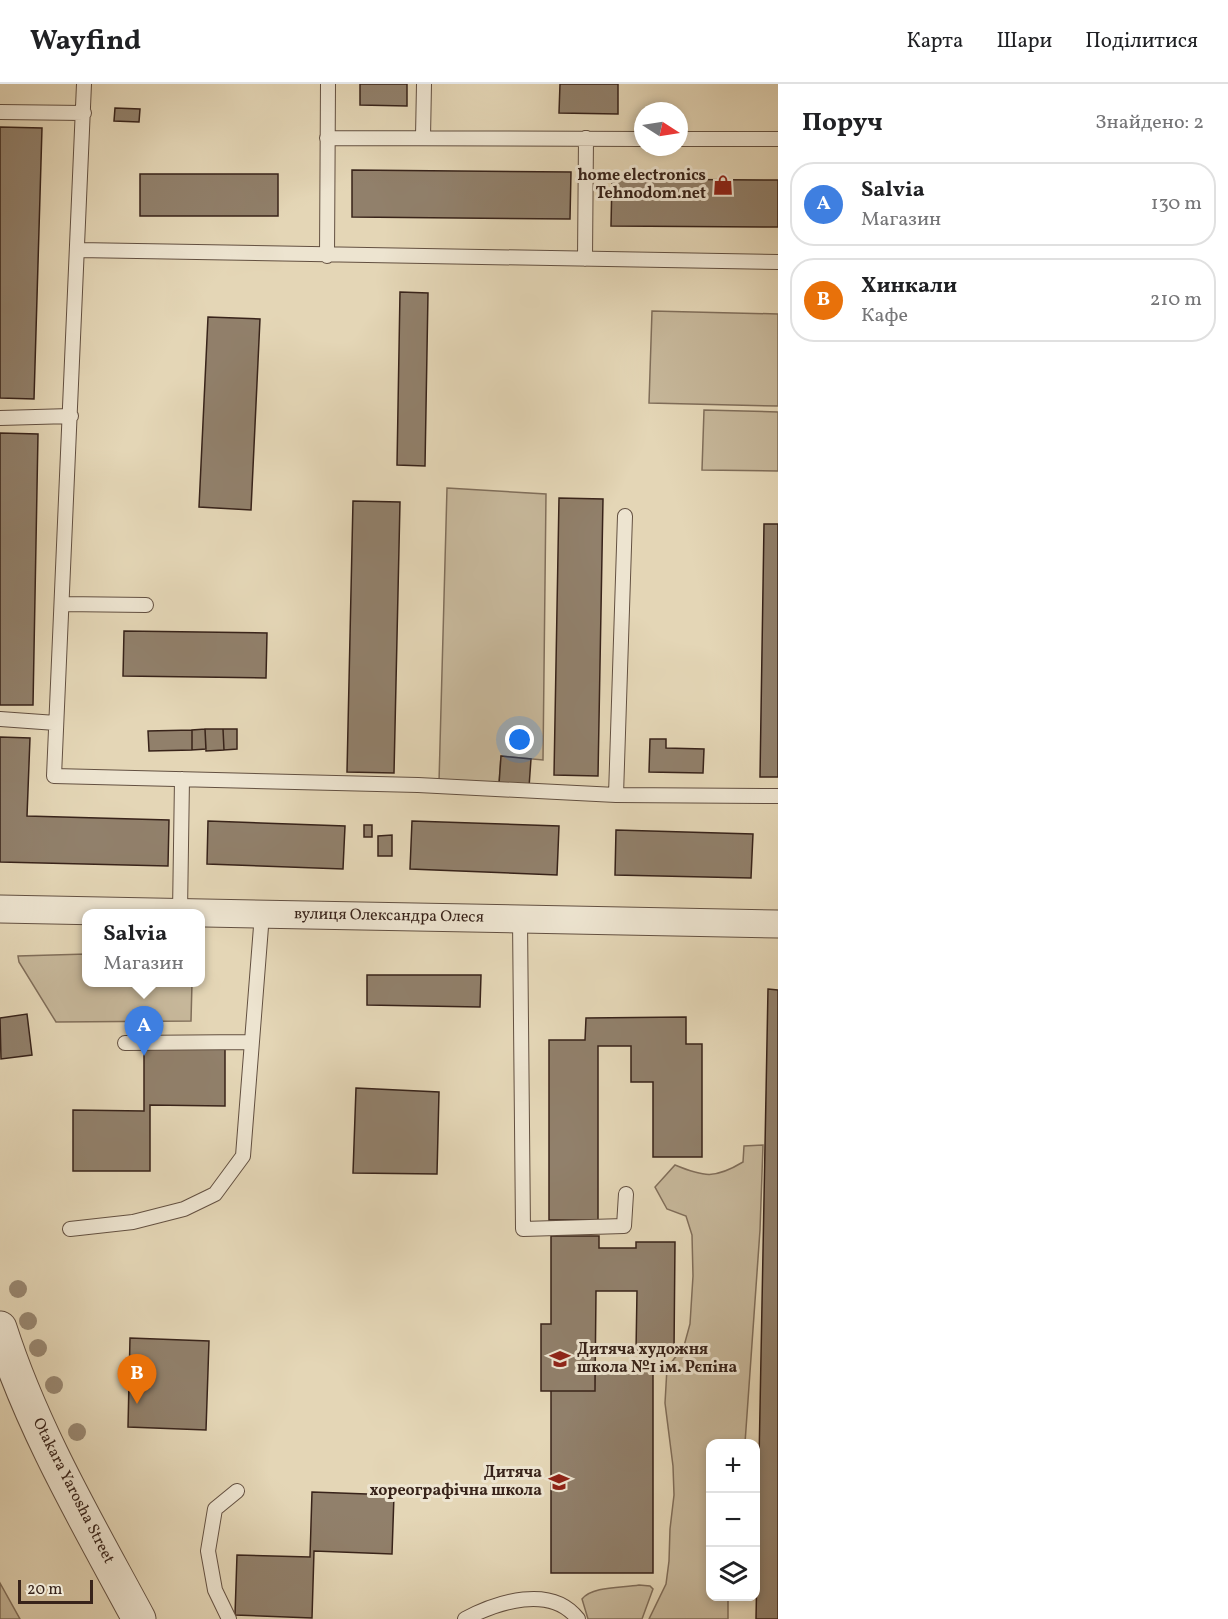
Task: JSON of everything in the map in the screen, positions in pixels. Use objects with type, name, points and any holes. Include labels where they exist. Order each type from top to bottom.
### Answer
[{"type":"street","name":"вулиця Олександра Олеся","points":[[0,909],[82,910]]},
{"type":"street","name":"вулиця Олександра Олеся","points":[[205,913],[778,924]]},
{"type":"street","name":"Otakara Yarosha Street","points":[[0,1328],[49,1452],[139,1619]]},
{"type":"lane","points":[[84,84],[54,776],[418,785],[616,795],[778,796]]},
{"type":"lane","points":[[327,256],[328,84]]},
{"type":"lane","points":[[423,137],[424,84]]},
{"type":"lane","points":[[0,112],[84,113]]},
{"type":"lane","points":[[327,138],[634,139]]},
{"type":"lane","points":[[585,260],[586,138]]},
{"type":"lane","points":[[688,139],[778,139]]},
{"type":"lane","points":[[78,250],[778,262]]},
{"type":"lane","points":[[0,418],[71,416]]},
{"type":"lane","points":[[616,795],[625,516]]},
{"type":"lane","points":[[62,604],[146,605]]},
{"type":"lane","points":[[0,719],[56,723]]},
{"type":"lane","points":[[180,909],[182,779]]},
{"type":"lane","points":[[70,1229],[133,1222],[184,1209],[215,1194],[243,1156],[262,914]]},
{"type":"lane","points":[[520,919],[523,1229],[624,1226],[626,1194]]},
{"type":"lane","points":[[124,1043],[252,1042]]},
{"type":"lane","points":[[229,1619],[215,1590],[208,1551],[215,1509],[237,1491]]},
{"type":"lane","points":[[465,1619],[486,1608],[538,1598],[569,1610],[578,1619]]},
{"type":"shaded area","points":[[652,311],[778,314],[778,406],[649,403]]},
{"type":"shaded area","points":[[704,410],[778,412],[778,471],[702,470]]},
{"type":"shaded area","points":[[447,488],[546,494],[543,760],[501,756],[499,784],[439,782]]},
{"type":"shaded area","points":[[82,954],[82,987],[192,987],[191,1021],[56,1022],[19,962],[18,956]]},
{"type":"shaded area","points":[[763,1145],[760,1230],[745,1439],[706,1439],[706,1601],[728,1601],[728,1619],[649,1619],[666,1584],[674,1495],[673,1466],[665,1403],[667,1368],[684,1346],[690,1324],[693,1276],[692,1235],[686,1216],[667,1209],[655,1187],[675,1165],[702,1174],[717,1174],[733,1168],[743,1162],[744,1146]]},
{"type":"shaded area","points":[[0,1583],[20,1619],[0,1619]]},
{"type":"shaded area","points":[[650,1586],[653,1589],[642,1619],[588,1619],[582,1599],[587,1595],[608,1588]]},
{"type":"building","points":[[360,84],[407,84],[407,106],[360,105]]},
{"type":"building","points":[[560,84],[618,84],[618,114],[559,113]]},
{"type":"building","points":[[115,108],[140,109],[139,122],[114,121]]},
{"type":"building","points":[[0,127],[42,128],[34,399],[0,398]]},
{"type":"building","points":[[352,170],[571,172],[570,219],[352,217]]},
{"type":"building","points":[[140,174],[278,174],[278,216],[140,216]]},
{"type":"building","points":[[612,179],[778,180],[778,227],[611,226]]},
{"type":"building","points":[[400,292],[428,293],[425,466],[397,465]]},
{"type":"building","points":[[208,317],[260,319],[251,510],[199,507]]},
{"type":"building","points":[[0,433],[38,434],[33,705],[0,705]]},
{"type":"building","points":[[559,498],[603,499],[598,776],[554,775]]},
{"type":"building","points":[[353,501],[400,502],[394,773],[347,772]]},
{"type":"building","points":[[764,524],[778,524],[778,777],[760,777]]},
{"type":"building","points":[[124,631],[267,633],[266,678],[123,676]]},
{"type":"building","points":[[205,729],[223,729],[224,750],[206,751]]},
{"type":"building","points":[[205,729],[206,749],[192,750],[192,730]]},
{"type":"building","points":[[223,729],[237,729],[237,749],[224,750]]},
{"type":"building","points":[[192,730],[192,750],[149,751],[148,731]]},
{"type":"building","points":[[0,737],[30,738],[27,816],[169,820],[168,866],[0,862]]},
{"type":"building","points":[[650,739],[666,739],[666,748],[704,749],[703,773],[649,772]]},
{"type":"building","points":[[501,756],[531,759],[529,787],[499,784]]},
{"type":"building","points":[[208,821],[345,826],[343,869],[207,864]]},
{"type":"building","points":[[412,821],[559,826],[557,875],[410,869]]},
{"type":"building","points":[[364,825],[372,825],[372,837],[364,837]]},
{"type":"building","points":[[616,830],[753,834],[751,878],[615,875]]},
{"type":"building","points":[[392,835],[392,856],[378,856],[378,836]]},
{"type":"building","points":[[367,975],[481,975],[480,1007],[367,1005]]},
{"type":"building","points":[[768,989],[778,990],[778,1619],[756,1619],[756,1601],[760,1601],[759,1439]]},
{"type":"building","points":[[27,1014],[32,1055],[1,1059],[0,1018]]},
{"type":"building","points":[[686,1017],[686,1044],[702,1044],[702,1157],[653,1157],[653,1082],[631,1082],[631,1046],[598,1046],[598,1220],[549,1220],[549,1040],[585,1040],[586,1018]]},
{"type":"building","points":[[144,1044],[225,1045],[225,1106],[150,1105],[150,1171],[73,1171],[73,1110],[144,1111]]},
{"type":"building","points":[[356,1088],[439,1092],[437,1174],[353,1173]]},
{"type":"building","points":[[551,1236],[599,1236],[599,1248],[636,1248],[636,1242],[675,1242],[674,1351],[636,1351],[637,1291],[596,1291],[595,1391],[541,1391],[541,1324],[551,1324]]},
{"type":"building","points":[[130,1338],[209,1341],[206,1430],[128,1427]]},
{"type":"building","points":[[595,1369],[653,1369],[653,1573],[551,1573],[551,1391],[595,1391]]},
{"type":"building","points":[[312,1492],[394,1495],[392,1554],[314,1551],[312,1618],[235,1615],[237,1555],[310,1557]]},
{"type":"place","name":"home electronics Tehnodom.net","points":[[723,185]]},
{"type":"place","name":"Salvia","points":[[144,1056]]},
{"type":"place","name":"Дитяча художня школа №1 ім. Рєпіна","points":[[560,1359]]},
{"type":"place","name":"Хинкали","points":[[137,1404]]},
{"type":"place","name":"Дитяча хореографічна школа","points":[[559,1482]]}]
